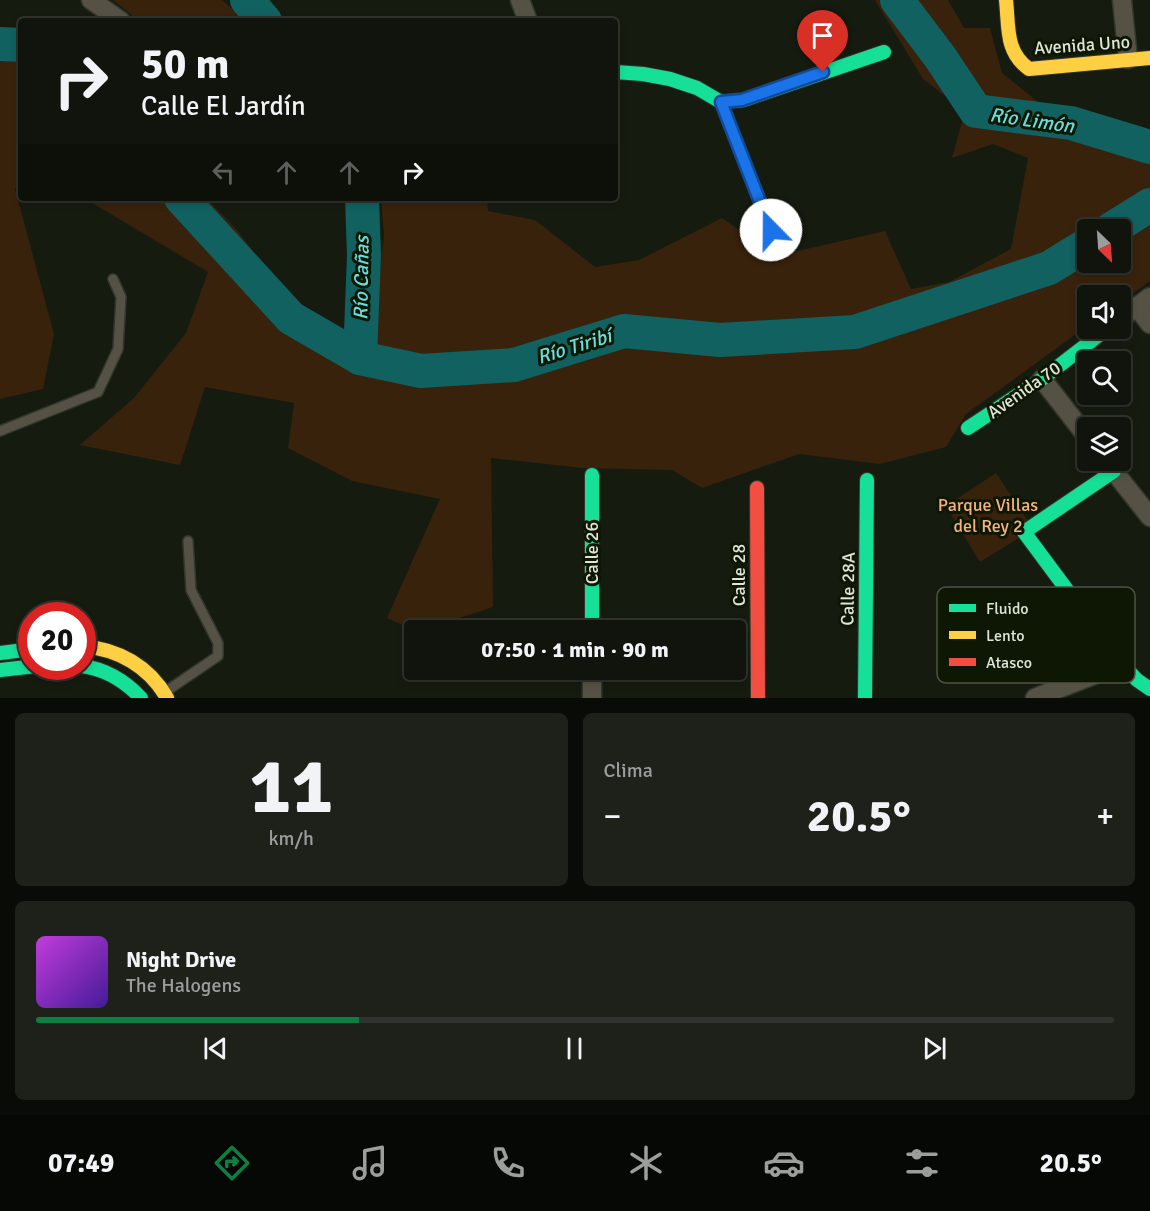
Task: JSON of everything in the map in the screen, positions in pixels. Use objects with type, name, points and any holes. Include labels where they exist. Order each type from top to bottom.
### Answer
[{"type":"street","points":[[91,0],[117,18]]},
{"type":"street","points":[[520,0],[527,18]]},
{"type":"street","name":"Avenida Uno","points":[[1006,0],[1012,51],[1019,62],[1029,69],[1150,58]]},
{"type":"street","points":[[1122,0],[1128,60]]},
{"type":"street","points":[[618,72],[678,81],[703,90],[721,102],[742,100],[884,52]]},
{"type":"street","points":[[1143,302],[1150,324]]},
{"type":"street","name":"Avenida 70","points":[[968,428],[1042,379],[1094,339]]},
{"type":"street","points":[[1042,379],[1077,424]]},
{"type":"street","points":[[1065,587],[1024,532],[1103,471]]},
{"type":"street","points":[[1113,471],[1150,517]]},
{"type":"street","name":"Calle 26","points":[[592,476],[592,620]]},
{"type":"street","name":"Calle 28A","points":[[865,698],[867,480]]},
{"type":"street","name":"Calle 28","points":[[757,488],[758,698]]},
{"type":"street","points":[[96,647],[107,648],[130,660],[149,673],[166,695]]},
{"type":"street","points":[[0,653],[18,651]]},
{"type":"street","points":[[0,670],[18,668]]},
{"type":"street","points":[[96,668],[133,688],[141,698]]},
{"type":"street","points":[[1135,678],[1150,689]]},
{"type":"street","points":[[592,680],[592,698]]},
{"type":"street","points":[[1035,698],[1073,683]]},
{"type":"lane","points":[[721,102],[771,230]]},
{"type":"lane","points":[[0,431],[98,392],[118,349],[121,297],[113,279]]},
{"type":"lane","points":[[166,695],[218,656],[218,643],[191,590],[188,541]]},
{"type":"green space","points":[[113,0],[222,0],[241,17],[240,18],[135,18]]},
{"type":"green space","points":[[875,0],[948,0],[964,28],[990,28],[1002,73],[1047,109],[1150,140],[1150,281],[1131,295],[1131,285],[1077,285],[1077,333],[966,414],[946,447],[880,464],[799,454],[702,488],[672,470],[583,468],[491,458],[493,607],[453,620],[404,620],[404,626],[387,618],[440,499],[352,481],[288,448],[294,403],[205,387],[180,465],[80,445],[134,398],[186,333],[208,272],[89,201],[209,201],[237,230],[336,362],[376,310],[384,235],[381,201],[487,201],[488,211],[535,220],[595,267],[639,260],[722,218],[776,256],[885,231],[911,289],[949,282],[1011,249],[1028,158],[993,144],[952,158],[965,111],[923,79]]},
{"type":"green space","points":[[0,33],[18,35],[18,186],[15,189],[54,334],[43,389],[0,399]]},
{"type":"green space","name":"Parque Villas del Rey 2","points":[[996,473],[1028,521],[1019,538],[980,562],[946,506]]},
{"type":"waterway","name":"Río Cañas","points":[[247,0],[262,18]]},
{"type":"waterway","name":"Río Limón","points":[[897,0],[940,57],[976,111],[1071,123],[1150,147]]},
{"type":"waterway","name":"Río Tiribí","points":[[0,44],[18,45]]},
{"type":"waterway","name":"Río Tiribí","points":[[184,201],[291,318],[360,358],[421,371],[514,365],[624,331],[720,340],[855,332],[1049,268],[1077,251]]},
{"type":"waterway","name":"Río Cañas","points":[[360,358],[364,255],[362,201]]},
{"type":"waterway","name":"Río Tiribí","points":[[1128,219],[1150,205]]},
{"type":"traffic: fast","points":[[618,72],[670,79],[697,88],[721,102],[743,100],[884,52]]},
{"type":"traffic: fast","points":[[968,428],[1042,379],[1094,339]]},
{"type":"traffic: fast","points":[[1065,587],[1024,532],[1114,471]]},
{"type":"traffic: fast","points":[[592,475],[592,620]]},
{"type":"traffic: fast","points":[[865,698],[867,480]]},
{"type":"traffic: fast","points":[[0,653],[18,651]]},
{"type":"traffic: fast","points":[[0,670],[18,668]]},
{"type":"traffic: fast","points":[[96,669],[114,677],[141,698]]},
{"type":"traffic: fast","points":[[1135,678],[1150,689]]},
{"type":"traffic: slow","points":[[1006,0],[1012,47],[1021,62],[1029,69],[1150,58]]},
{"type":"traffic: slow","points":[[96,648],[120,655],[142,668],[167,698]]},
{"type":"traffic: jam","points":[[757,488],[758,698]]},
{"type":"route","points":[[771,230],[721,102],[742,100],[823,72]]}]
